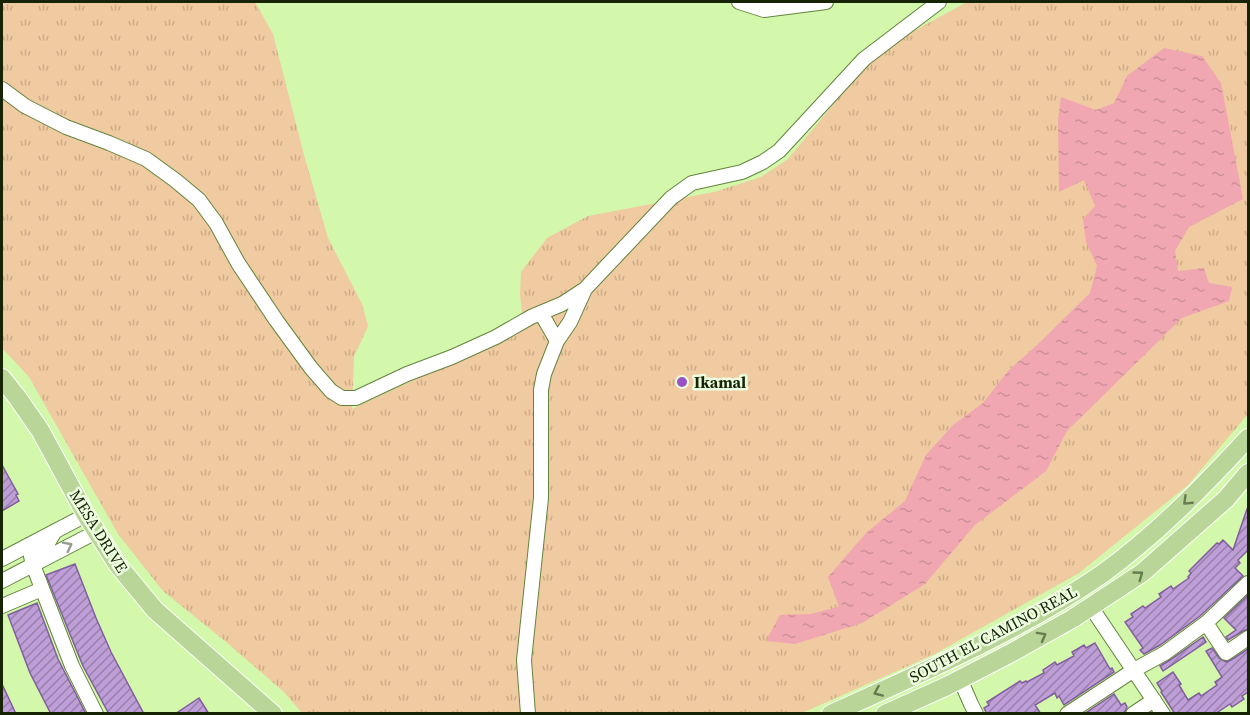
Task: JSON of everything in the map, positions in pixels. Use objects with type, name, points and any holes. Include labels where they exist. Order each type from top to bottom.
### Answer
[{"type":"main road","name":"MESA DRIVE","points":[[2,378],[40,430],[86,515],[117,564],[155,610],[273,714]]},
{"type":"main road","name":"SOUTH EL CAMINO REAL","points":[[831,714],[941,664],[1064,598],[1103,573],[1158,529],[1216,474],[1248,438]]},
{"type":"main road","name":"SOUTH EL CAMINO REAL","points":[[885,714],[960,680],[1091,607],[1142,573],[1226,499],[1248,473]]},
{"type":"main road","points":[[1091,607],[1092,594],[1101,582],[1103,573]]},
{"type":"street","points":[[740,2],[764,10],[826,2]]},
{"type":"street","points":[[2,89],[25,106],[66,127],[146,159],[199,200],[216,223],[237,262],[311,368],[331,391],[342,398],[356,398],[406,374],[496,338],[531,317],[562,304],[585,290],[671,198],[692,183],[742,172],[779,151],[864,59],[939,2]]},
{"type":"street","points":[[528,714],[524,660],[541,498],[541,390],[544,374],[557,341],[570,322],[585,290]]},
{"type":"street","points":[[541,313],[557,341]]},
{"type":"street","points":[[2,560],[86,515]]},
{"type":"street","points":[[55,531],[48,543],[35,550],[31,556],[33,565],[72,666],[96,714]]},
{"type":"street","points":[[2,581],[96,532]]},
{"type":"street","points":[[1067,714],[1134,670],[1166,653],[1206,623],[1248,583]]},
{"type":"street","points":[[2,606],[42,589]]},
{"type":"street","points":[[1091,607],[1163,714]]},
{"type":"street","points":[[1206,623],[1226,653],[1248,638]]},
{"type":"street","points":[[960,680],[976,714]]},
{"type":"street","points":[[1133,714],[1154,700]]},
{"type":"green space","points":[[2,2],[255,2],[273,34],[328,238],[362,304],[368,326],[354,357],[352,409],[524,328],[520,295],[521,272],[547,238],[588,216],[714,192],[761,177],[788,159],[866,65],[899,39],[967,2],[1248,2],[1248,414],[1188,485],[1079,573],[933,655],[802,713],[302,713],[284,692],[163,591],[118,534],[29,377],[2,348]]},
{"type":"water","points":[[1164,48],[1202,56],[1221,83],[1243,199],[1189,227],[1175,251],[1178,271],[1204,268],[1209,283],[1232,287],[1229,301],[1182,318],[1067,431],[1046,471],[975,525],[925,584],[862,623],[795,644],[766,641],[780,615],[810,614],[839,607],[828,577],[866,533],[905,501],[926,455],[953,425],[983,403],[1008,371],[1090,293],[1097,266],[1086,242],[1083,219],[1095,206],[1084,180],[1059,192],[1058,119],[1061,97],[1096,110],[1114,103],[1127,76]]},
{"type":"building","points":[[2,465],[18,494],[16,495],[19,501],[2,511]]},
{"type":"building","points":[[1247,509],[1248,550],[1238,560],[1240,563],[1235,568],[1243,576],[1200,616],[1144,654],[1140,650],[1143,648],[1125,622],[1133,617],[1131,614],[1161,597],[1159,594],[1171,586],[1173,589],[1189,578],[1191,573],[1189,571],[1217,543],[1223,540],[1233,550]]},
{"type":"building","points":[[75,564],[111,652],[144,714],[109,714],[83,666],[46,575]]},
{"type":"building","points":[[1248,595],[1248,629],[1228,640],[1226,637],[1236,630],[1224,618]]},
{"type":"building","points":[[37,603],[58,659],[86,714],[51,714],[30,673],[8,615]]},
{"type":"building","points":[[1203,637],[1206,642],[1163,671],[1160,666]]},
{"type":"building","points":[[1095,643],[1114,672],[1064,705],[1055,693],[1035,705],[1041,714],[987,714],[984,708],[989,705],[987,702],[1020,681],[1027,682],[1044,673],[1043,670],[1055,662],[1057,665],[1074,656],[1072,652],[1084,645],[1086,648]]},
{"type":"building","points":[[1212,648],[1219,658],[1226,662],[1248,649],[1248,692],[1242,696],[1244,699],[1232,707],[1230,704],[1215,714],[1175,714],[1157,683],[1173,672],[1188,700],[1199,693],[1201,696],[1217,685],[1215,682],[1222,677],[1206,651]]},
{"type":"building","points":[[2,684],[16,714],[2,714]]},
{"type":"building","points":[[1114,694],[1121,705],[1125,703],[1127,707],[1124,714],[1084,714]]},
{"type":"building","points":[[199,698],[209,714],[175,714]]},
{"type":"place","name":"Ikamal","points":[[682,382]]}]
